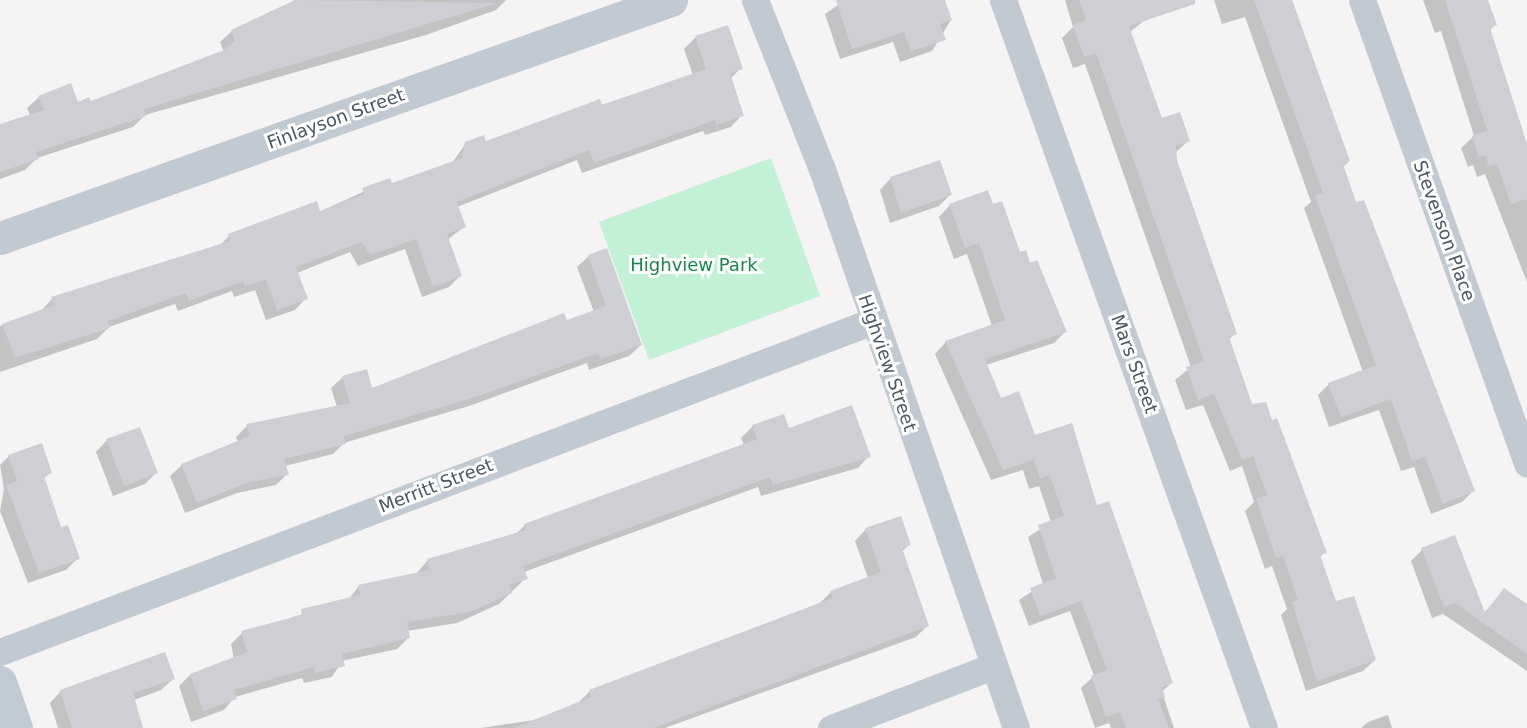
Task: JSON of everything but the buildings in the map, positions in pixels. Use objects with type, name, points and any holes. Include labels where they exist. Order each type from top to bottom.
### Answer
[{"type":"main road","points":[[0,682],[16,728]]},
{"type":"street","name":"Finlayson Street","points":[[0,238],[671,0]]},
{"type":"street","name":"Highview Street","points":[[755,0],[873,321],[991,667],[1016,728]]},
{"type":"street","name":"Mars Street","points":[[1003,0],[1264,728]]},
{"type":"street","name":"Stevenson Place","points":[[1362,0],[1527,463]]},
{"type":"street","name":"Merritt Street","points":[[0,652],[873,321]]},
{"type":"street","points":[[831,728],[991,667]]},
{"type":"green space","name":"Highview Park","points":[[771,158],[820,296],[649,360],[599,222]]}]
